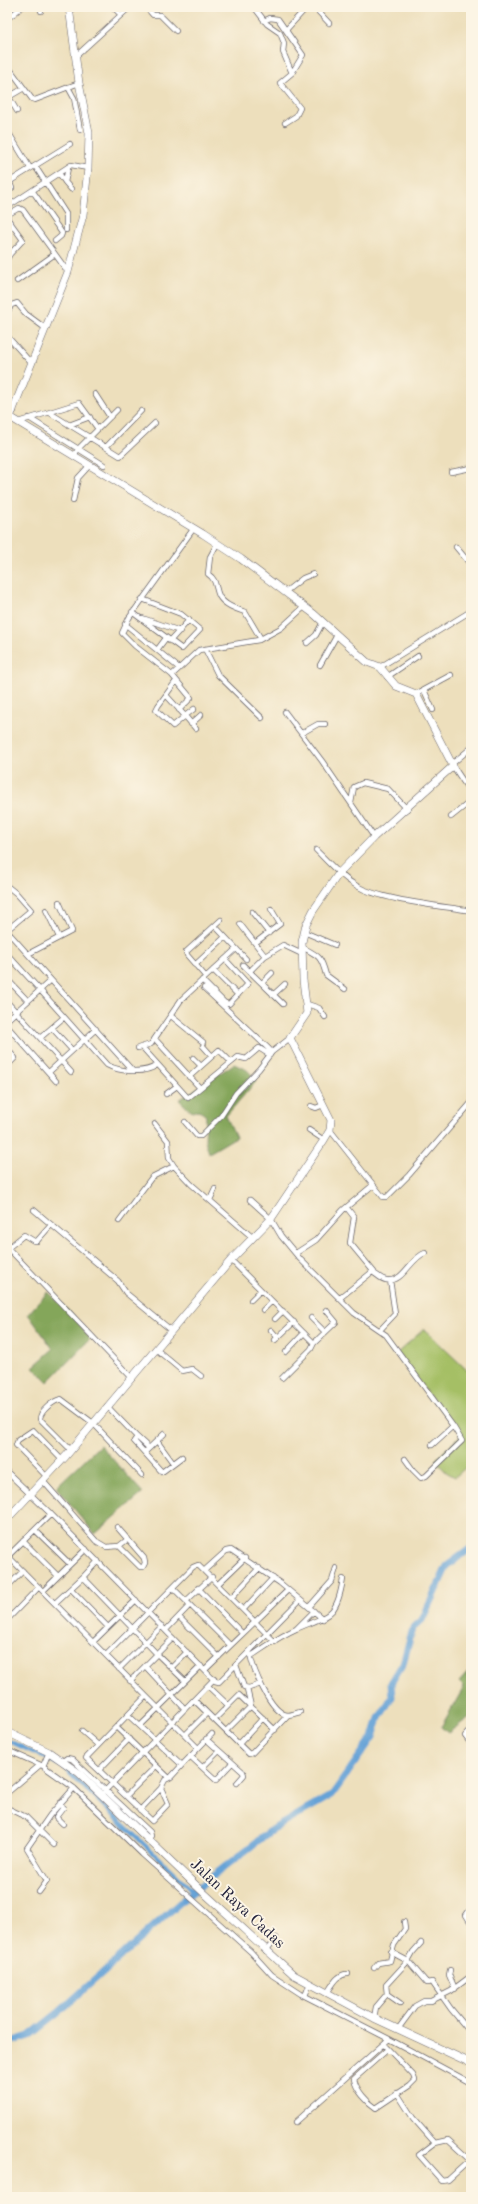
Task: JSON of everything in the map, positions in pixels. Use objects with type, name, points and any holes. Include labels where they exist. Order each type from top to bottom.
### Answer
[{"type":"street","points":[[7,19],[22,7]]},
{"type":"street","points":[[10,415],[32,364],[68,272],[83,215],[88,168],[89,133],[79,83],[69,7]]},
{"type":"street","points":[[113,7],[121,15]]},
{"type":"street","points":[[75,57],[130,7]]},
{"type":"street","points":[[146,7],[153,15],[160,15],[176,31]]},
{"type":"street","points":[[254,7],[264,21],[280,33],[284,43],[283,52],[292,73]]},
{"type":"street","points":[[286,30],[307,7]]},
{"type":"street","points":[[314,7],[329,23]]},
{"type":"street","points":[[264,21],[270,18],[276,18],[303,55],[292,73],[280,83],[300,108],[296,116],[285,123]]},
{"type":"street","points":[[7,65],[32,99],[35,100],[79,83]]},
{"type":"street","points":[[68,87],[74,98],[80,130]]},
{"type":"street","points":[[17,111],[8,96],[24,88]]},
{"type":"street","points":[[7,130],[32,167],[45,182],[67,216],[66,230]]},
{"type":"street","points":[[12,188],[10,182],[70,144]]},
{"type":"street","points":[[7,207],[72,165],[88,168]]},
{"type":"street","points":[[65,182],[68,168]]},
{"type":"street","points":[[59,173],[71,189]]},
{"type":"street","points":[[55,241],[61,236],[62,233],[34,193],[31,192],[21,200],[21,208],[68,272]]},
{"type":"street","points":[[7,215],[21,208]]},
{"type":"street","points":[[7,218],[24,240],[8,256]]},
{"type":"street","points":[[7,248],[8,256]]},
{"type":"street","points":[[17,281],[55,254]]},
{"type":"street","points":[[7,312],[10,309],[8,305],[16,303],[26,314],[45,328]]},
{"type":"street","points":[[7,336],[32,364]]},
{"type":"street","points":[[95,394],[110,417]]},
{"type":"street","points":[[7,403],[10,415]]},
{"type":"street","points":[[24,420],[79,403],[98,429]]},
{"type":"street","points":[[76,452],[117,410]]},
{"type":"street","points":[[106,447],[141,411]]},
{"type":"street","points":[[50,413],[120,456],[155,423]]},
{"type":"street","points":[[10,415],[24,420],[76,452],[104,465]]},
{"type":"street","points":[[69,425],[90,417]]},
{"type":"street","points":[[24,420],[76,452],[89,466],[217,544],[285,592],[323,622],[367,662],[380,667],[396,686],[416,694],[453,765],[471,793]]},
{"type":"street","points":[[73,501],[78,478],[89,466]]},
{"type":"street","points":[[451,472],[471,468]]},
{"type":"street","points":[[471,487],[469,493],[471,495]]},
{"type":"street","points":[[179,710],[191,698],[172,675],[124,637],[122,633],[132,612],[193,528]]},
{"type":"street","points":[[217,544],[211,556],[208,574],[215,579],[219,596],[234,608],[245,612],[262,639]]},
{"type":"street","points":[[456,547],[471,564]]},
{"type":"street","points":[[285,592],[303,578],[313,574]]},
{"type":"street","points":[[132,612],[182,649],[201,630],[175,611],[142,598]]},
{"type":"street","points":[[172,675],[197,652],[205,649],[262,639],[281,628],[304,607]]},
{"type":"street","points":[[380,667],[471,611]]},
{"type":"street","points":[[138,616],[180,631]]},
{"type":"street","points":[[156,650],[180,631],[189,620]]},
{"type":"street","points":[[307,643],[316,635],[323,622]]},
{"type":"street","points":[[125,624],[179,668]]},
{"type":"street","points":[[320,664],[337,635]]},
{"type":"street","points":[[205,649],[218,674],[262,718]]},
{"type":"street","points":[[387,677],[418,656]]},
{"type":"street","points":[[416,694],[451,675]]},
{"type":"street","points":[[176,681],[158,706],[157,712],[172,727],[194,708]]},
{"type":"street","points":[[424,690],[434,710]]},
{"type":"street","points":[[166,695],[196,729]]},
{"type":"street","points":[[285,712],[302,733],[352,803],[374,837]]},
{"type":"street","points":[[191,724],[200,716]]},
{"type":"street","points":[[302,733],[318,724],[325,724]]},
{"type":"street","points":[[185,1122],[197,1136],[201,1136],[221,1116],[236,1093],[259,1069],[271,1053],[290,1038],[306,1017],[307,1004],[302,950],[304,932],[312,911],[339,873],[374,837],[407,809],[471,748]]},
{"type":"street","points":[[352,803],[354,787],[363,783],[388,789],[407,809]]},
{"type":"street","points":[[451,817],[471,801]]},
{"type":"street","points":[[316,850],[339,873],[358,887],[371,892],[471,911]]},
{"type":"street","points":[[7,886],[18,894],[31,910],[7,930],[132,1070]]},
{"type":"street","points":[[28,954],[72,930],[59,902]]},
{"type":"street","points":[[256,943],[280,922],[271,909]]},
{"type":"street","points":[[46,910],[59,937]]},
{"type":"street","points":[[252,912],[269,933]]},
{"type":"street","points":[[221,920],[186,952],[204,979],[226,1004],[238,995],[248,984],[225,959]]},
{"type":"street","points":[[240,924],[266,956]]},
{"type":"street","points":[[215,926],[246,959]]},
{"type":"street","points":[[304,932],[335,945]]},
{"type":"street","points":[[195,965],[225,937]]},
{"type":"street","points":[[250,971],[266,956],[283,945],[317,956],[325,966],[326,975],[345,989]]},
{"type":"street","points":[[236,949],[181,1000],[151,1044],[140,1048],[158,1065],[188,1098],[230,1061],[238,1056],[247,1059],[259,1048],[271,1053]]},
{"type":"street","points":[[7,954],[63,1018],[107,1065],[132,1070],[148,1071],[158,1065]]},
{"type":"street","points":[[243,965],[283,1004]]},
{"type":"street","points":[[213,970],[238,995]]},
{"type":"street","points":[[262,983],[272,973]]},
{"type":"street","points":[[7,979],[28,1001]]},
{"type":"street","points":[[7,1020],[51,980]]},
{"type":"street","points":[[274,995],[285,984]]},
{"type":"street","points":[[204,988],[271,1053]]},
{"type":"street","points":[[8,1003],[71,1072]]},
{"type":"street","points":[[307,1004],[319,1008],[325,1017]]},
{"type":"street","points":[[171,1016],[203,1044],[212,1056]]},
{"type":"street","points":[[40,1038],[63,1018]]},
{"type":"street","points":[[7,1026],[56,1081]]},
{"type":"street","points":[[52,1028],[72,1050]]},
{"type":"street","points":[[48,1072],[96,1029]]},
{"type":"street","points":[[7,1519],[31,1495],[71,1450],[107,1406],[157,1350],[171,1330],[231,1260],[271,1219],[330,1130],[331,1120],[290,1038]]},
{"type":"street","points":[[155,1039],[200,1088]]},
{"type":"street","points":[[7,1049],[15,1058],[7,1066]]},
{"type":"street","points":[[189,1077],[220,1050],[230,1061]]},
{"type":"street","points":[[193,1058],[201,1066]]},
{"type":"street","points":[[166,1094],[176,1086]]},
{"type":"street","points":[[330,1130],[381,1196],[387,1197],[409,1175],[471,1103]]},
{"type":"street","points":[[311,1106],[316,1108],[324,1105]]},
{"type":"street","points":[[155,1124],[168,1141],[169,1158],[174,1166],[252,1237]]},
{"type":"street","points":[[309,1130],[324,1140]]},
{"type":"street","points":[[119,1221],[152,1177],[174,1166]]},
{"type":"street","points":[[296,1253],[316,1240],[373,1184]]},
{"type":"street","points":[[210,1200],[215,1190]]},
{"type":"street","points":[[250,1200],[271,1219],[281,1236],[296,1253],[354,1313],[380,1330],[408,1363],[462,1441],[426,1476],[421,1478],[405,1459]]},
{"type":"street","points":[[347,1208],[354,1217],[350,1243],[374,1272],[383,1279],[390,1280],[404,1273],[413,1260],[425,1253]]},
{"type":"street","points":[[34,1210],[118,1281],[126,1293],[171,1330]]},
{"type":"street","points":[[51,1225],[38,1241],[34,1241],[24,1235],[8,1248],[132,1378]]},
{"type":"street","points":[[231,1260],[314,1343]]},
{"type":"street","points":[[340,1298],[362,1279],[374,1272]]},
{"type":"street","points":[[380,1330],[395,1314],[390,1280]]},
{"type":"street","points":[[251,1300],[261,1290]]},
{"type":"street","points":[[263,1310],[272,1301]]},
{"type":"street","points":[[282,1378],[311,1349],[314,1343],[336,1322],[326,1310]]},
{"type":"street","points":[[275,1319],[283,1311]]},
{"type":"street","points":[[311,1318],[325,1332]]},
{"type":"street","points":[[271,1330],[277,1339],[294,1322]]},
{"type":"street","points":[[286,1352],[304,1333]]},
{"type":"street","points":[[157,1350],[182,1371],[190,1368],[201,1376]]},
{"type":"street","points":[[71,1450],[40,1419],[41,1414],[53,1402],[61,1399],[93,1423],[142,1475]]},
{"type":"street","points":[[107,1406],[149,1448]]},
{"type":"street","points":[[432,1445],[453,1426]]},
{"type":"street","points":[[62,1460],[33,1430],[16,1443],[96,1541],[106,1547],[119,1546],[128,1539]]},
{"type":"street","points":[[145,1452],[164,1434]]},
{"type":"street","points":[[137,1437],[134,1441],[162,1472],[182,1457]]},
{"type":"street","points":[[157,1441],[174,1463]]},
{"type":"street","points":[[7,1472],[51,1514],[215,1680],[219,1682],[236,1665],[250,1654],[300,1600]]},
{"type":"street","points":[[51,1514],[8,1558],[23,1571],[118,1669],[198,1748]]},
{"type":"street","points":[[117,1526],[144,1558],[145,1563],[143,1567],[140,1567],[119,1546]]},
{"type":"street","points":[[35,1530],[70,1564]]},
{"type":"street","points":[[23,1541],[58,1576]]},
{"type":"street","points":[[43,1591],[86,1549]]},
{"type":"street","points":[[205,1570],[228,1550],[245,1558],[273,1578],[323,1619]]},
{"type":"street","points":[[218,1584],[245,1558]]},
{"type":"street","points":[[55,1604],[98,1561]]},
{"type":"street","points":[[106,1655],[193,1567],[198,1565],[205,1570],[269,1633],[275,1642]]},
{"type":"street","points":[[232,1597],[259,1568]]},
{"type":"street","points":[[309,1607],[332,1581],[336,1568]]},
{"type":"street","points":[[7,1587],[23,1571]]},
{"type":"street","points":[[83,1577],[185,1681]]},
{"type":"street","points":[[186,1601],[198,1588],[212,1577]]},
{"type":"street","points":[[244,1609],[273,1578]]},
{"type":"street","points":[[250,1654],[295,1630],[323,1619],[334,1608],[340,1597],[343,1579]]},
{"type":"street","points":[[7,1620],[38,1587]]},
{"type":"street","points":[[173,1588],[230,1645]]},
{"type":"street","points":[[198,1588],[242,1633]]},
{"type":"street","points":[[71,1589],[108,1627]]},
{"type":"street","points":[[205,1670],[255,1620],[288,1590]]},
{"type":"street","points":[[93,1642],[136,1600]]},
{"type":"street","points":[[166,1630],[190,1605]]},
{"type":"street","points":[[295,1630],[314,1611]]},
{"type":"street","points":[[179,1616],[219,1657]]},
{"type":"street","points":[[118,1669],[162,1626]]},
{"type":"street","points":[[130,1681],[173,1638]]},
{"type":"street","points":[[171,1668],[187,1652]]},
{"type":"street","points":[[250,1654],[267,1696],[279,1709],[288,1715]]},
{"type":"street","points":[[236,1665],[247,1689],[251,1706]]},
{"type":"street","points":[[145,1666],[185,1709]]},
{"type":"street","points":[[140,1726],[201,1666]]},
{"type":"street","points":[[185,1709],[215,1680]]},
{"type":"street","points":[[105,1793],[143,1752],[215,1680]]},
{"type":"street","points":[[247,1689],[261,1684]]},
{"type":"street","points":[[209,1687],[228,1705]]},
{"type":"street","points":[[214,1720],[238,1695],[275,1730]]},
{"type":"street","points":[[146,1696],[86,1758],[140,1810],[154,1821],[168,1804],[160,1788]]},
{"type":"street","points":[[195,1701],[251,1754],[288,1715],[300,1712]]},
{"type":"street","points":[[226,1731],[251,1706]]},
{"type":"street","points":[[185,1735],[207,1713]]},
{"type":"street","points":[[128,1715],[182,1765]]},
{"type":"street","points":[[239,1744],[263,1718]]},
{"type":"street","points":[[116,1727],[169,1778]]},
{"type":"street","points":[[471,1729],[465,1736],[471,1744]]},
{"type":"street","points":[[82,1731],[98,1745]]},
{"type":"street","name":"Jalan Raya Cadas","points":[[7,1732],[80,1770],[105,1793],[147,1840],[266,1951],[294,1975],[374,2018],[470,2061]]},
{"type":"street","points":[[140,1810],[160,1788],[165,1780],[169,1778],[212,1734]]},
{"type":"street","points":[[99,1770],[128,1739]]},
{"type":"street","points":[[206,1739],[244,1774],[236,1783]]},
{"type":"street","points":[[7,1750],[42,1765],[74,1788],[147,1859],[251,1952],[272,1974],[305,1994],[471,2083]]},
{"type":"street","points":[[203,1767],[219,1751]]},
{"type":"street","points":[[7,1793],[42,1765],[48,1754]]},
{"type":"street","points":[[190,1756],[216,1780],[232,1763]]},
{"type":"street","points":[[126,1796],[156,1766]]},
{"type":"street","points":[[39,1892],[46,1883],[46,1878],[27,1850],[39,1830],[74,1788]]},
{"type":"street","points":[[60,1803],[63,1808],[56,1816],[63,1824]]},
{"type":"street","points":[[7,1808],[26,1817],[54,1845]]},
{"type":"street","points":[[471,1908],[466,1915],[471,1924]]},
{"type":"street","points":[[374,1968],[378,1963],[389,1962],[392,1958],[391,1952],[404,1932],[404,1922]]},
{"type":"street","points":[[266,1951],[276,1938]]},
{"type":"street","points":[[374,2018],[376,2007],[387,1994],[386,1985],[408,1961],[420,1943]]},
{"type":"street","points":[[391,1952],[408,1961],[427,1982],[432,1982],[451,2010],[471,2033]]},
{"type":"street","points":[[450,1970],[449,1974],[455,1989]]},
{"type":"street","points":[[327,1993],[335,1981],[342,1975],[348,1974]]},
{"type":"street","points":[[398,2029],[415,2006],[424,2001],[431,2001],[455,1989],[471,1976]]},
{"type":"street","points":[[305,1994],[309,1984]]},
{"type":"street","points":[[387,1994],[400,2003]]},
{"type":"street","points":[[386,2047],[413,2075],[415,2080],[409,2086],[376,2108],[363,2094],[354,2079],[386,2047],[389,2039]]},
{"type":"street","points":[[296,2122],[386,2047]]},
{"type":"street","points":[[397,2093],[413,2118],[435,2143]]},
{"type":"street","points":[[448,2140],[471,2160],[448,2180],[442,2181],[419,2155],[435,2143],[448,2140]]},
{"type":"green space","points":[[234,1064],[247,1070],[257,1080],[226,1116],[236,1137],[209,1153],[205,1140],[206,1116],[199,1110],[192,1112],[179,1100]]},
{"type":"green space","points":[[48,1292],[71,1313],[90,1339],[48,1382],[33,1367],[53,1349],[28,1314]]},
{"type":"green space","points":[[424,1329],[471,1374],[471,1463],[455,1477],[446,1472],[435,1460],[462,1434],[428,1394],[397,1353]]},
{"type":"green space","points":[[100,1445],[143,1493],[95,1534],[56,1487]]},
{"type":"green space","points":[[471,1669],[471,1716],[448,1733],[441,1727],[464,1687],[459,1682]]},
{"type":"waterway","points":[[7,2043],[29,2036],[58,2013],[185,1898],[273,1829],[332,1795],[373,1737],[379,1718],[392,1697],[391,1683],[403,1663],[413,1628],[422,1620],[447,1566],[471,1548]]},
{"type":"waterway","points":[[7,1740],[62,1766],[193,1891]]}]
